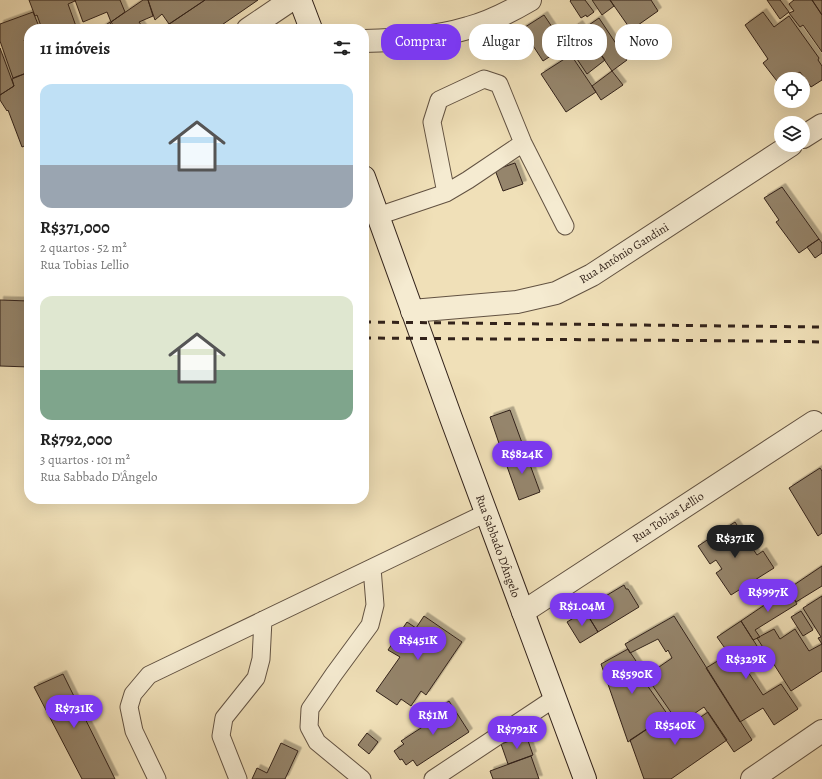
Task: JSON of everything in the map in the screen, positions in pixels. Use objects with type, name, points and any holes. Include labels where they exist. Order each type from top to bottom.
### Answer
[{"type":"street","points":[[255,24],[291,0]]},
{"type":"street","points":[[300,0],[309,24]]},
{"type":"street","points":[[369,41],[427,36],[469,28],[517,8],[530,0]]},
{"type":"street","points":[[810,133],[822,125]]},
{"type":"street","name":"Rua Antônio Gandini","points":[[412,311],[517,302],[556,293],[592,275],[780,152]]},
{"type":"street","name":"Rua Sabbado D'Ângelo","points":[[369,191],[522,612],[585,779]]},
{"type":"street","name":"Rua Tobias Lellio","points":[[522,612],[814,422]]},
{"type":"street","points":[[752,779],[822,731]]},
{"type":"lane","points":[[446,193],[432,122],[439,100],[484,79],[499,84],[523,143],[565,226]]},
{"type":"lane","points":[[378,216],[446,193],[523,143]]},
{"type":"lane","points":[[157,779],[134,731],[129,707],[133,694],[149,675],[486,513]]},
{"type":"lane","points":[[362,779],[317,742],[309,727],[310,709],[370,625],[375,605],[372,568]]},
{"type":"lane","points":[[238,779],[221,736],[224,718],[256,678],[261,659],[263,620]]},
{"type":"lane","points":[[433,779],[555,698]]},
{"type":"building","points":[[29,0],[75,0],[68,4],[75,24],[40,24],[37,15],[35,16]]},
{"type":"building","points":[[75,0],[120,0],[125,12],[111,22],[107,12],[83,22]]},
{"type":"building","points":[[143,0],[148,0],[153,16],[139,22],[140,24],[112,24],[111,22]]},
{"type":"building","points":[[148,0],[205,0],[169,24],[162,14],[155,20]]},
{"type":"building","points":[[205,0],[258,0],[223,24],[169,24]]},
{"type":"building","points":[[585,0],[594,12],[587,17],[586,15],[581,18],[570,1]]},
{"type":"building","points":[[592,0],[610,0],[614,6],[602,15]]},
{"type":"building","points":[[610,0],[651,0],[658,11],[640,24],[627,24]]},
{"type":"building","points":[[767,0],[780,0],[789,12],[780,19]]},
{"type":"building","points":[[794,0],[812,0],[822,15],[822,52],[803,25],[800,27],[789,13],[794,11],[789,4]]},
{"type":"building","points":[[812,0],[822,0],[822,15]]},
{"type":"building","points":[[33,12],[38,24],[24,24],[24,74],[13,78],[0,41],[0,24]]},
{"type":"building","points":[[763,12],[774,27],[789,16],[819,58],[818,60],[822,66],[822,80],[811,87],[810,72],[774,72],[774,77],[763,63],[768,59],[745,25]]},
{"type":"building","points":[[544,15],[550,24],[542,24],[542,59],[534,47],[534,24],[530,24]]},
{"type":"building","points":[[599,18],[603,24],[590,24]]},
{"type":"building","points":[[607,30],[615,42],[615,60],[627,60],[612,71],[604,60],[607,60]]},
{"type":"building","points":[[0,48],[14,86],[0,95]]},
{"type":"building","points":[[563,60],[574,60],[596,92],[566,112],[541,74]]},
{"type":"building","points":[[578,60],[605,60],[587,74]]},
{"type":"building","points":[[612,71],[623,85],[601,100],[592,86]]},
{"type":"building","points":[[24,74],[24,146],[22,147],[8,110],[7,111],[0,100],[0,95],[14,86],[12,79]]},
{"type":"building","points":[[515,163],[523,184],[503,191],[495,170]]},
{"type":"building","points":[[782,187],[819,239],[799,253],[776,222],[779,220],[764,198]]},
{"type":"building","points":[[819,239],[822,243],[822,253],[815,258],[807,247]]},
{"type":"building","points":[[0,300],[24,301],[24,367],[0,366]]},
{"type":"building","points":[[510,410],[525,451],[504,458],[490,417]]},
{"type":"building","points":[[525,451],[540,492],[519,500],[504,458]]},
{"type":"building","points":[[820,468],[822,471],[822,533],[818,536],[789,488]]},
{"type":"building","points":[[735,522],[757,555],[763,551],[774,568],[731,595],[716,573],[722,569],[716,560],[710,564],[698,546]]},
{"type":"building","points":[[822,566],[822,586],[796,602],[788,589]]},
{"type":"building","points":[[624,585],[639,607],[598,632],[584,609]]},
{"type":"building","points":[[788,589],[797,604],[755,630],[760,637],[753,640],[741,621]]},
{"type":"building","points":[[822,596],[822,644],[818,638],[821,637],[803,608]]},
{"type":"building","points":[[585,611],[598,632],[580,643],[567,622]]},
{"type":"building","points":[[801,611],[813,630],[803,636],[791,617]]},
{"type":"building","points":[[424,616],[462,642],[426,695],[421,691],[411,706],[401,699],[397,705],[376,691],[400,657],[388,650],[407,622],[416,628]]},
{"type":"building","points":[[674,616],[752,740],[734,752],[704,707],[679,724],[646,676],[672,658],[668,650],[666,652],[658,639],[630,653],[625,644]]},
{"type":"building","points":[[741,621],[759,649],[741,661],[763,695],[781,684],[798,709],[774,725],[763,708],[740,722],[706,668],[729,654],[717,637]]},
{"type":"building","points":[[774,629],[780,639],[795,629],[809,651],[822,644],[822,671],[791,691],[757,638]]},
{"type":"building","points":[[628,649],[646,676],[642,678],[668,715],[628,742],[601,664]]},
{"type":"building","points":[[63,674],[115,779],[82,779],[34,687]]},
{"type":"building","points":[[449,701],[469,732],[417,766],[413,760],[406,765],[402,759],[400,760],[394,751],[404,744],[401,741],[424,726],[420,721]]},
{"type":"building","points":[[708,712],[727,740],[671,779],[644,779],[630,740],[668,715],[679,732]]},
{"type":"building","points":[[367,733],[378,742],[369,754],[358,745]]},
{"type":"building","points":[[526,735],[533,755],[508,764],[501,744]]},
{"type":"building","points":[[281,743],[298,751],[285,779],[252,779],[257,768],[267,773]]},
{"type":"building","points":[[531,756],[539,779],[493,779],[490,771]]},
{"type":"railway","points":[[369,322],[822,327]]},
{"type":"railway","points":[[369,338],[822,342]]}]
